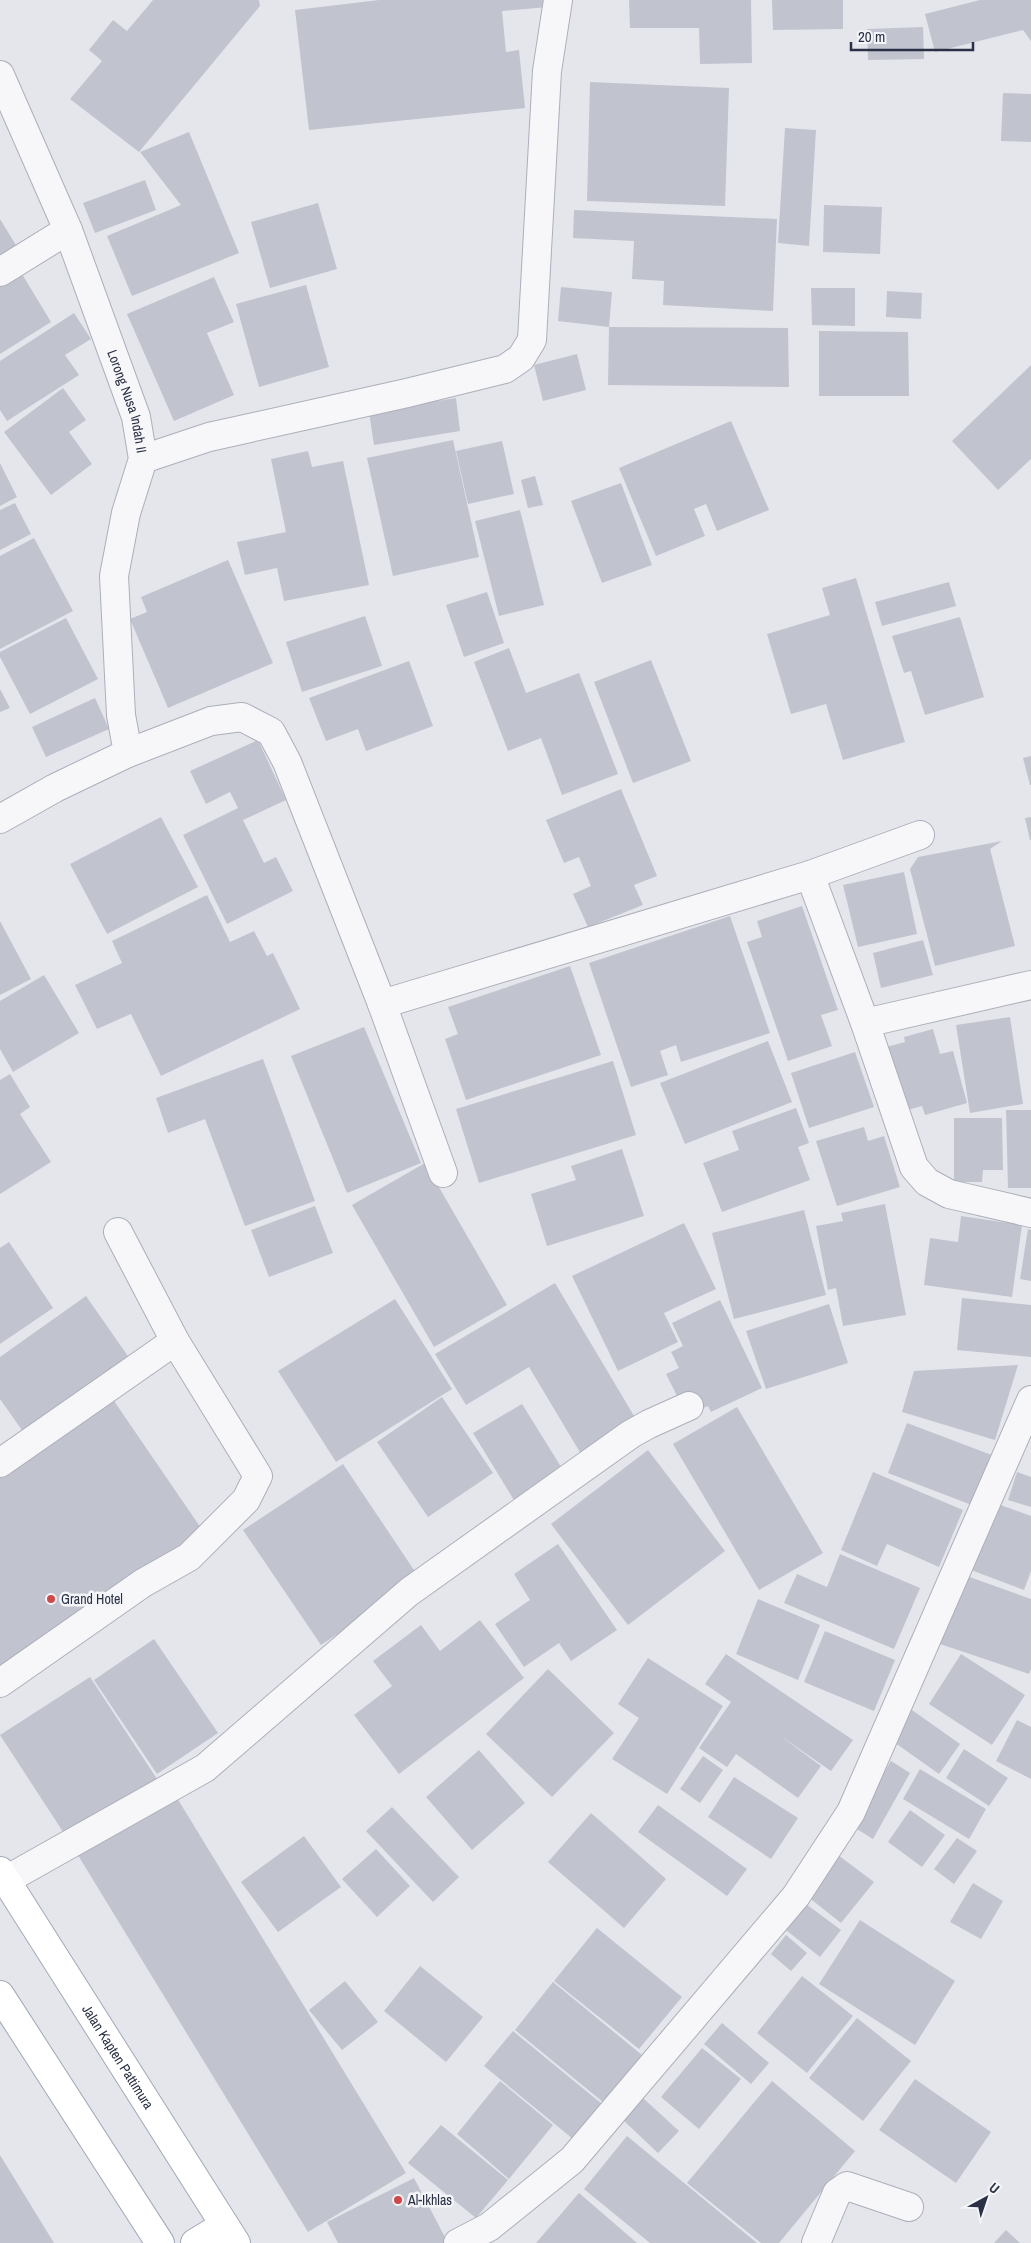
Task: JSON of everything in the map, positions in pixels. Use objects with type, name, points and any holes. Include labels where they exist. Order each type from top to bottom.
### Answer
[{"type":"main road","name":"Jalan Kapten Pattimura","points":[[3,1876],[230,2234]]},
{"type":"main road","points":[[0,1995],[160,2243]]},
{"type":"main road","points":[[195,2243],[230,2234]]},
{"type":"street","points":[[143,459],[209,437],[505,369],[521,358],[532,340],[548,71],[558,0]]},
{"type":"street","name":"Lorong Nusa Indah II","points":[[0,75],[68,230],[136,416],[143,459],[126,514],[114,576],[121,715],[128,753]]},
{"type":"street","points":[[0,272],[68,230]]},
{"type":"street","points":[[0,819],[55,788],[128,753],[211,721],[242,717],[271,732],[287,762],[382,1004],[443,1173]]},
{"type":"street","points":[[382,1004],[810,875],[920,835]]},
{"type":"street","points":[[810,875],[865,1023],[914,1167],[927,1182],[949,1194],[1031,1213]]},
{"type":"street","points":[[865,1023],[1031,986]]},
{"type":"street","points":[[0,1683],[143,1583],[189,1557],[246,1500],[258,1476],[175,1341],[118,1232]]},
{"type":"street","points":[[0,1463],[175,1341]]},
{"type":"street","points":[[458,2243],[489,2227],[572,2160],[796,1896],[851,1812],[1031,1400]]},
{"type":"street","points":[[3,1876],[205,1768],[410,1592],[631,1434],[648,1424],[689,1406]]},
{"type":"street","points":[[816,2243],[837,2193],[847,2186],[909,2207]]},
{"type":"building","points":[[153,0],[259,0],[260,6],[139,152],[70,99],[102,61],[89,50],[113,20],[127,31]]},
{"type":"building","points":[[379,0],[548,0],[548,7],[502,11],[506,52],[519,50],[525,108],[309,130],[295,10]]},
{"type":"building","points":[[629,0],[751,0],[752,63],[700,64],[699,28],[630,28]]},
{"type":"building","points":[[772,0],[843,0],[843,29],[773,30]]},
{"type":"building","points":[[980,0],[1031,0],[1031,41],[1023,30],[935,52],[925,14]]},
{"type":"building","points":[[923,27],[924,59],[868,60],[867,29]]},
{"type":"building","points":[[590,82],[729,88],[725,206],[587,201]]},
{"type":"building","points":[[1003,93],[1031,94],[1031,142],[1001,141]]},
{"type":"building","points":[[785,128],[816,130],[809,246],[778,243]]},
{"type":"building","points":[[189,132],[239,253],[132,296],[107,236],[181,205],[140,152]]},
{"type":"building","points":[[145,180],[156,210],[95,233],[83,203]]},
{"type":"building","points":[[318,203],[337,269],[270,288],[251,222]]},
{"type":"building","points":[[824,205],[882,207],[880,254],[823,252]]},
{"type":"building","points":[[574,210],[777,219],[773,311],[663,305],[664,281],[632,279],[634,241],[573,238]]},
{"type":"building","points":[[0,219],[22,255],[0,268]]},
{"type":"building","points":[[19,269],[51,322],[0,354],[0,281]]},
{"type":"building","points":[[214,277],[234,322],[207,333],[234,395],[174,421],[127,314]]},
{"type":"building","points":[[306,285],[329,367],[259,387],[236,304]]},
{"type":"building","points":[[561,287],[612,292],[609,327],[558,321]]},
{"type":"building","points":[[811,288],[855,288],[855,326],[812,325]]},
{"type":"building","points":[[887,291],[922,293],[921,319],[886,317]]},
{"type":"building","points":[[74,313],[91,339],[65,355],[79,375],[7,421],[0,410],[0,361]]},
{"type":"building","points":[[609,327],[788,328],[789,387],[608,385]]},
{"type":"building","points":[[819,331],[908,332],[909,396],[819,396]]},
{"type":"building","points":[[577,354],[586,390],[543,401],[534,365]]},
{"type":"building","points":[[1031,365],[1031,459],[998,490],[952,441]]},
{"type":"building","points":[[63,388],[86,420],[69,432],[92,464],[51,495],[4,432]]},
{"type":"building","points":[[456,398],[460,431],[374,445],[369,412]]},
{"type":"building","points":[[731,421],[769,510],[717,531],[706,504],[694,509],[705,536],[656,556],[619,468]]},
{"type":"building","points":[[453,440],[479,557],[393,576],[367,458]]},
{"type":"building","points":[[502,441],[514,494],[468,504],[456,451]]},
{"type":"building","points":[[308,451],[312,467],[343,461],[369,585],[284,601],[277,568],[245,575],[237,542],[286,532],[271,459]]},
{"type":"building","points":[[0,463],[17,497],[0,506]]},
{"type":"building","points":[[535,476],[543,505],[528,508],[521,480]]},
{"type":"building","points":[[621,483],[652,565],[602,583],[571,501]]},
{"type":"building","points":[[15,503],[31,534],[0,550],[0,510]]},
{"type":"building","points":[[520,510],[544,605],[499,616],[475,521]]},
{"type":"building","points":[[34,538],[73,611],[0,649],[0,556]]},
{"type":"building","points":[[228,560],[273,663],[168,708],[130,619],[147,612],[141,597]]},
{"type":"building","points":[[856,578],[905,742],[843,760],[826,704],[791,714],[767,634],[830,615],[822,588]]},
{"type":"building","points":[[949,582],[956,606],[882,626],[875,602]]},
{"type":"building","points":[[487,592],[504,643],[464,657],[446,605]]},
{"type":"building","points":[[365,616],[382,666],[302,692],[286,642]]},
{"type":"building","points":[[960,617],[984,697],[925,715],[911,671],[904,673],[892,636]]},
{"type":"building","points":[[66,618],[98,679],[30,714],[0,657],[0,652]]},
{"type":"building","points":[[509,648],[526,693],[579,673],[618,774],[562,795],[541,738],[508,751],[474,662]]},
{"type":"building","points":[[651,660],[691,761],[633,783],[594,682]]},
{"type":"building","points":[[409,661],[433,726],[366,751],[358,729],[326,741],[309,698]]},
{"type":"building","points":[[0,689],[10,708],[0,712]]},
{"type":"building","points":[[95,698],[109,729],[46,757],[32,727]]},
{"type":"building","points":[[258,740],[286,800],[243,820],[264,863],[276,857],[293,891],[227,924],[183,835],[238,808],[230,792],[206,804],[190,771]]},
{"type":"building","points":[[1031,756],[1031,785],[1030,785],[1023,758]]},
{"type":"building","points":[[621,789],[657,876],[634,885],[643,905],[588,927],[573,894],[591,886],[579,857],[564,863],[546,820]]},
{"type":"building","points":[[161,817],[198,887],[107,934],[70,864]]},
{"type":"building","points":[[1031,817],[1031,840],[1030,840],[1025,818]]},
{"type":"building","points":[[1002,841],[990,849],[1015,946],[935,966],[910,869],[918,857]]},
{"type":"building","points":[[904,872],[917,934],[858,947],[843,885]]},
{"type":"building","points":[[207,895],[230,942],[254,931],[267,956],[273,953],[300,1009],[161,1076],[131,1014],[97,1029],[75,985],[122,963],[112,941]]},
{"type":"building","points":[[802,906],[838,1010],[821,1015],[832,1046],[788,1061],[747,942],[762,937],[757,921]]},
{"type":"building","points":[[730,916],[770,1033],[681,1062],[676,1045],[660,1051],[668,1075],[631,1087],[589,963]]},
{"type":"building","points":[[0,921],[31,979],[0,995]]},
{"type":"building","points":[[923,940],[933,975],[881,988],[873,953]]},
{"type":"building","points":[[570,966],[601,1055],[466,1100],[445,1039],[458,1034],[448,1007]]},
{"type":"building","points":[[44,975],[79,1033],[13,1072],[0,1049],[0,1001]]},
{"type":"building","points":[[1010,1017],[1023,1104],[970,1113],[956,1025]]},
{"type":"building","points":[[364,1027],[421,1163],[347,1193],[291,1056]]},
{"type":"building","points":[[933,1029],[940,1054],[953,1051],[967,1103],[925,1115],[922,1106],[904,1111],[886,1047],[905,1042],[904,1037]]},
{"type":"building","points":[[768,1041],[792,1102],[685,1144],[660,1083]]},
{"type":"building","points":[[855,1052],[874,1107],[809,1128],[791,1073]]},
{"type":"building","points":[[263,1059],[315,1201],[245,1226],[205,1119],[168,1133],[156,1098]]},
{"type":"building","points":[[613,1061],[636,1135],[479,1183],[456,1109]]},
{"type":"building","points":[[10,1074],[30,1107],[20,1114],[51,1162],[0,1194],[0,1080]]},
{"type":"building","points":[[796,1108],[809,1143],[798,1147],[810,1180],[722,1212],[703,1163],[739,1150],[732,1131]]},
{"type":"building","points":[[1006,1110],[1031,1110],[1031,1188],[1008,1188]]},
{"type":"building","points":[[954,1118],[1002,1118],[1003,1170],[983,1170],[982,1182],[954,1182]]},
{"type":"building","points":[[864,1127],[868,1141],[884,1136],[900,1187],[837,1206],[816,1141]]},
{"type":"building","points":[[622,1149],[644,1216],[547,1246],[531,1194],[576,1180],[571,1166]]},
{"type":"building","points":[[425,1163],[507,1305],[434,1347],[352,1205]]},
{"type":"building","points":[[885,1204],[906,1315],[843,1326],[836,1288],[828,1290],[816,1226],[843,1221],[841,1213]]},
{"type":"building","points":[[315,1206],[333,1253],[269,1277],[251,1230]]},
{"type":"building","points":[[804,1210],[826,1295],[734,1319],[712,1233]]},
{"type":"building","points":[[961,1216],[1022,1225],[1012,1297],[924,1285],[930,1238],[958,1242]]},
{"type":"building","points":[[684,1223],[716,1289],[664,1313],[678,1342],[618,1371],[572,1276]]},
{"type":"building","points":[[1028,1229],[1031,1230],[1031,1281],[1020,1279]]},
{"type":"building","points":[[9,1242],[53,1308],[0,1344],[0,1248]]},
{"type":"building","points":[[555,1283],[640,1426],[584,1459],[529,1367],[466,1405],[435,1354]]},
{"type":"building","points":[[86,1296],[130,1359],[24,1433],[0,1399],[0,1357]]},
{"type":"building","points":[[962,1298],[1031,1305],[1031,1357],[957,1350]]},
{"type":"building","points":[[395,1299],[452,1389],[336,1462],[278,1371]]},
{"type":"building","points":[[720,1300],[762,1388],[711,1412],[708,1406],[701,1409],[681,1404],[666,1374],[679,1368],[671,1352],[683,1346],[672,1323]]},
{"type":"building","points":[[829,1304],[848,1363],[766,1389],[746,1331]]},
{"type":"building","points":[[1018,1365],[995,1440],[902,1412],[914,1371]]},
{"type":"building","points":[[442,1397],[493,1473],[428,1517],[377,1442]]},
{"type":"building","name":"Grand Hotel","points":[[114,1401],[203,1531],[0,1667],[0,1477]]},
{"type":"building","points":[[522,1404],[563,1470],[514,1500],[473,1433]]},
{"type":"building","points":[[737,1407],[823,1553],[759,1590],[673,1444]]},
{"type":"building","points":[[907,1423],[997,1457],[977,1507],[888,1473]]},
{"type":"building","points":[[648,1450],[725,1551],[628,1625],[551,1524]]},
{"type":"building","points":[[343,1464],[420,1579],[321,1645],[243,1530]]},
{"type":"building","points":[[873,1472],[963,1510],[939,1567],[887,1544],[877,1566],[841,1550]]},
{"type":"building","points":[[1017,1472],[1031,1477],[1031,1507],[1008,1500]]},
{"type":"building","points":[[995,1503],[1031,1516],[1031,1571],[1024,1590],[971,1570]]},
{"type":"building","points":[[558,1544],[617,1630],[571,1661],[559,1643],[524,1667],[495,1624],[530,1600],[514,1574]]},
{"type":"building","points":[[840,1554],[920,1588],[894,1649],[784,1603],[797,1574],[827,1587]]},
{"type":"building","points":[[964,1575],[1031,1599],[1031,1669],[1029,1674],[940,1644]]},
{"type":"building","points":[[758,1599],[820,1625],[798,1680],[736,1654]]},
{"type":"building","points":[[480,1620],[524,1678],[399,1774],[354,1715],[392,1686],[373,1661],[421,1625],[440,1651]]},
{"type":"building","points":[[825,1631],[895,1660],[874,1711],[804,1682]]},
{"type":"building","points":[[154,1639],[218,1733],[157,1774],[94,1680]]},
{"type":"building","points":[[726,1654],[853,1740],[831,1771],[779,1735],[821,1766],[798,1798],[736,1754],[727,1767],[699,1748],[731,1702],[705,1684]]},
{"type":"building","points":[[961,1654],[1025,1695],[992,1745],[929,1704]]},
{"type":"building","points":[[648,1658],[723,1706],[667,1794],[612,1759],[639,1718],[618,1704]]},
{"type":"building","points":[[548,1669],[614,1733],[552,1797],[486,1734]]},
{"type":"building","points":[[90,1677],[159,1782],[69,1841],[0,1735]]},
{"type":"building","points":[[912,1710],[960,1744],[939,1774],[891,1740]]},
{"type":"building","points":[[1017,1720],[1031,1727],[1031,1779],[996,1761]]},
{"type":"building","points":[[964,1749],[1008,1778],[989,1806],[946,1778]]},
{"type":"building","points":[[479,1750],[525,1803],[472,1850],[426,1797]]},
{"type":"building","points":[[703,1756],[723,1770],[700,1803],[680,1789]]},
{"type":"building","points":[[891,1761],[910,1773],[873,1839],[852,1826]]},
{"type":"building","points":[[920,1769],[986,1809],[969,1839],[903,1799]]},
{"type":"building","points":[[734,1777],[798,1818],[771,1859],[708,1817]]},
{"type":"building","points":[[174,1793],[406,2173],[308,2232],[76,1852]]},
{"type":"building","points":[[658,1805],[747,1869],[727,1896],[638,1832]]},
{"type":"building","points":[[392,1807],[459,1877],[433,1902],[366,1831]]},
{"type":"building","points":[[910,1810],[945,1835],[922,1867],[888,1842]]},
{"type":"building","points":[[591,1813],[666,1879],[624,1928],[548,1862]]},
{"type":"building","points":[[304,1836],[341,1887],[278,1932],[241,1882]]},
{"type":"building","points":[[957,1838],[977,1851],[954,1884],[934,1869]]},
{"type":"building","points":[[376,1849],[410,1886],[377,1917],[342,1879]]},
{"type":"building","points":[[838,1855],[874,1882],[841,1923],[807,1896]]},
{"type":"building","points":[[973,1883],[1003,1901],[981,1939],[950,1922]]},
{"type":"building","points":[[806,1904],[841,1930],[820,1957],[786,1930]]},
{"type":"building","points":[[860,1920],[955,1981],[915,2045],[819,1984]]},
{"type":"building","points":[[597,1928],[682,1997],[639,2049],[554,1981]]},
{"type":"building","points":[[786,1935],[807,1953],[791,1971],[771,1954]]},
{"type":"building","points":[[420,1966],[483,2017],[446,2062],[384,2011]]},
{"type":"building","points":[[802,1976],[853,2016],[807,2073],[757,2033]]},
{"type":"building","points":[[345,1981],[378,2022],[342,2050],[309,2010]]},
{"type":"building","points":[[553,1982],[642,2055],[603,2102],[515,2030]]},
{"type":"building","points":[[857,2018],[911,2061],[863,2121],[809,2078]]},
{"type":"building","points":[[722,2023],[769,2063],[751,2084],[704,2044]]},
{"type":"building","points":[[513,2031],[602,2104],[573,2139],[484,2066]]},
{"type":"building","points":[[702,2048],[741,2079],[699,2129],[661,2097]]},
{"type":"building","points":[[915,2079],[991,2132],[956,2183],[879,2130]]},
{"type":"building","points":[[500,2081],[553,2125],[509,2179],[457,2134]]},
{"type":"building","points":[[772,2081],[855,2151],[779,2243],[761,2243],[687,2183]]},
{"type":"building","points":[[643,2098],[679,2131],[658,2153],[623,2120]]},
{"type":"building","points":[[441,2125],[508,2180],[476,2218],[408,2163]]},
{"type":"building","points":[[627,2136],[757,2243],[650,2243],[584,2189]]},
{"type":"building","points":[[0,2155],[54,2243],[0,2243]]},
{"type":"building","name":"Al-Ikhlas","points":[[414,2178],[448,2243],[338,2243],[327,2222]]},
{"type":"building","points":[[579,2193],[637,2243],[536,2243]]},
{"type":"building","points":[[1006,2230],[1020,2243],[994,2243]]},
{"type":"place","name":"Grand Hotel","points":[[51,1599]]},
{"type":"place","name":"Al-Ikhlas","points":[[398,2200]]}]
